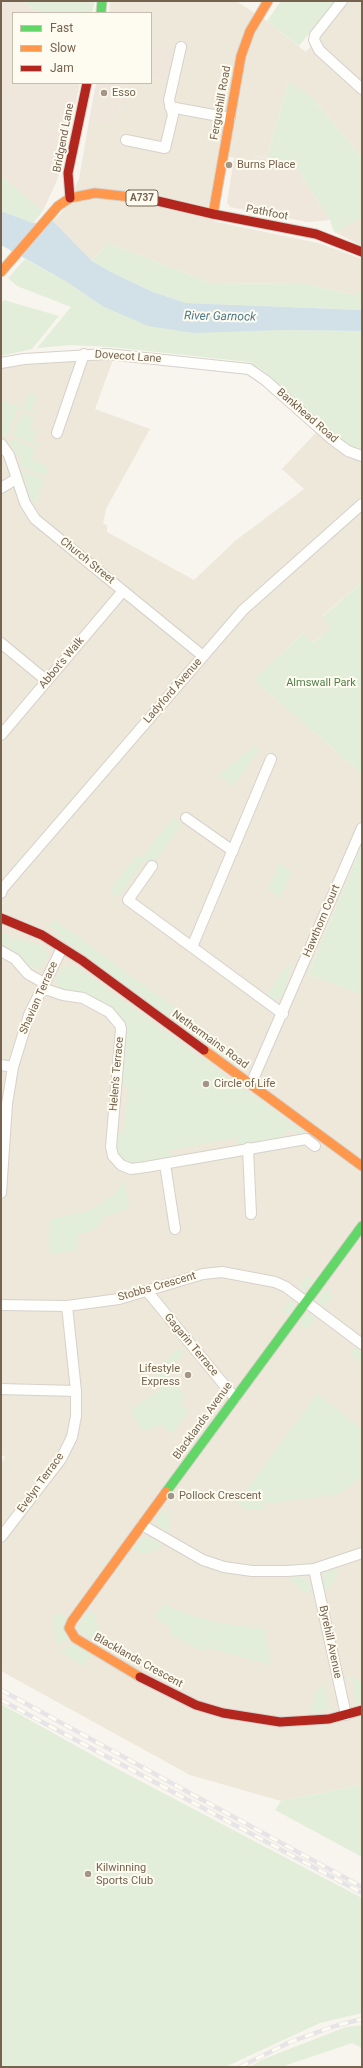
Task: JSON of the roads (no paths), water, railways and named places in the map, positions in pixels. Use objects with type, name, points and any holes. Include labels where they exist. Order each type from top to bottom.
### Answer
[{"type":"main road","points":[[101,12],[102,1]]},
{"type":"main road","name":"Fergushill Road","points":[[213,214],[245,43],[268,1]]},
{"type":"main road","name":"Bridgend Lane","points":[[70,198],[68,173],[88,84]]},
{"type":"main road","name":"A737","points":[[1,272],[49,214],[70,198],[95,193],[129,196],[213,214]]},
{"type":"main road","name":"Pathfoot","points":[[213,214],[316,234],[362,252]]},
{"type":"main road","name":"Nethermains Road","points":[[1,918],[42,935],[62,948],[362,1166]]},
{"type":"main road","name":"Blacklands Avenue","points":[[70,1633],[69,1628],[72,1621],[362,1226]]},
{"type":"main road","name":"Blacklands Crescent","points":[[70,1633],[75,1638],[155,1686],[196,1705],[223,1713],[280,1722],[329,1718],[362,1710]]},
{"type":"street","points":[[342,1],[315,35],[314,40],[319,50],[362,88]]},
{"type":"street","points":[[126,140],[165,148],[173,115],[169,100],[181,47]]},
{"type":"street","points":[[170,107],[230,118]]},
{"type":"street","points":[[58,433],[84,354]]},
{"type":"street","name":"Dovecot Lane","points":[[1,363],[84,354],[133,356],[243,368],[255,372]]},
{"type":"street","name":"Bankhead Road","points":[[255,372],[333,440],[348,451],[362,456]]},
{"type":"street","name":"Church Street","points":[[1,444],[9,455],[15,469],[16,479],[25,503],[36,519],[203,656]]},
{"type":"street","points":[[1,488],[16,479]]},
{"type":"street","name":"Ladyford Avenue","points":[[1,893],[243,610],[362,504]]},
{"type":"street","name":"Abbot's Walk","points":[[1,735],[123,591]]},
{"type":"street","points":[[1,643],[47,681]]},
{"type":"street","points":[[192,947],[271,759]]},
{"type":"street","points":[[186,818],[233,851]]},
{"type":"street","name":"Hawthorn Court","points":[[251,1084],[283,1014],[362,828]]},
{"type":"street","points":[[152,866],[128,900],[283,1014]]},
{"type":"street","name":"Shavian Terrace","points":[[1,1193],[7,1104],[13,1067],[29,1015],[62,948]]},
{"type":"street","name":"Helen's Terrace","points":[[1,951],[14,959],[28,974],[43,985],[63,994],[83,998],[109,1012],[117,1020],[121,1029],[112,1152],[117,1162],[131,1169],[306,1139],[315,1146]]},
{"type":"street","points":[[1,1066],[13,1067]]},
{"type":"street","points":[[248,1148],[251,1214]]},
{"type":"street","points":[[165,1164],[175,1229]]},
{"type":"street","name":"Stobbs Crescent","points":[[1,1305],[68,1306],[119,1299],[204,1274],[222,1272],[275,1282],[286,1287],[362,1344]]},
{"type":"street","name":"Gagarin Terrace","points":[[147,1291],[235,1398]]},
{"type":"street","name":"Evelyn Terrace","points":[[1,1537],[61,1458],[72,1437],[76,1416],[76,1391],[68,1306]]},
{"type":"street","points":[[1,1390],[76,1391]]},
{"type":"street","points":[[142,1525],[203,1560],[224,1567],[270,1572],[314,1569],[362,1553]]},
{"type":"street","name":"Byrehill Avenue","points":[[314,1569],[346,1715]]},
{"type":"water","name":"River Garnock","points":[[1,211],[33,223],[53,221],[92,261],[153,292],[186,303],[362,310],[362,331],[282,330],[193,333],[148,326],[102,306],[67,282],[1,245]]},
{"type":"railway","points":[[1,1690],[362,1887]]},
{"type":"railway","points":[[1,1700],[362,1893]]},
{"type":"railway","points":[[240,2067],[290,2042],[338,2025],[362,2019]]},
{"type":"place","name":"Esso","points":[[104,93]]},
{"type":"place","name":"Burns Place","points":[[229,165]]},
{"type":"place","name":"Circle of Life","points":[[206,1084]]},
{"type":"place","name":"Lifestyle Express","points":[[188,1375]]},
{"type":"place","name":"Pollock Crescent","points":[[171,1496]]},
{"type":"place","name":"Kilwinning Sports Club","points":[[88,1874]]},
{"type":"park label","name":"Almswall Park","points":[[321,683]]}]
